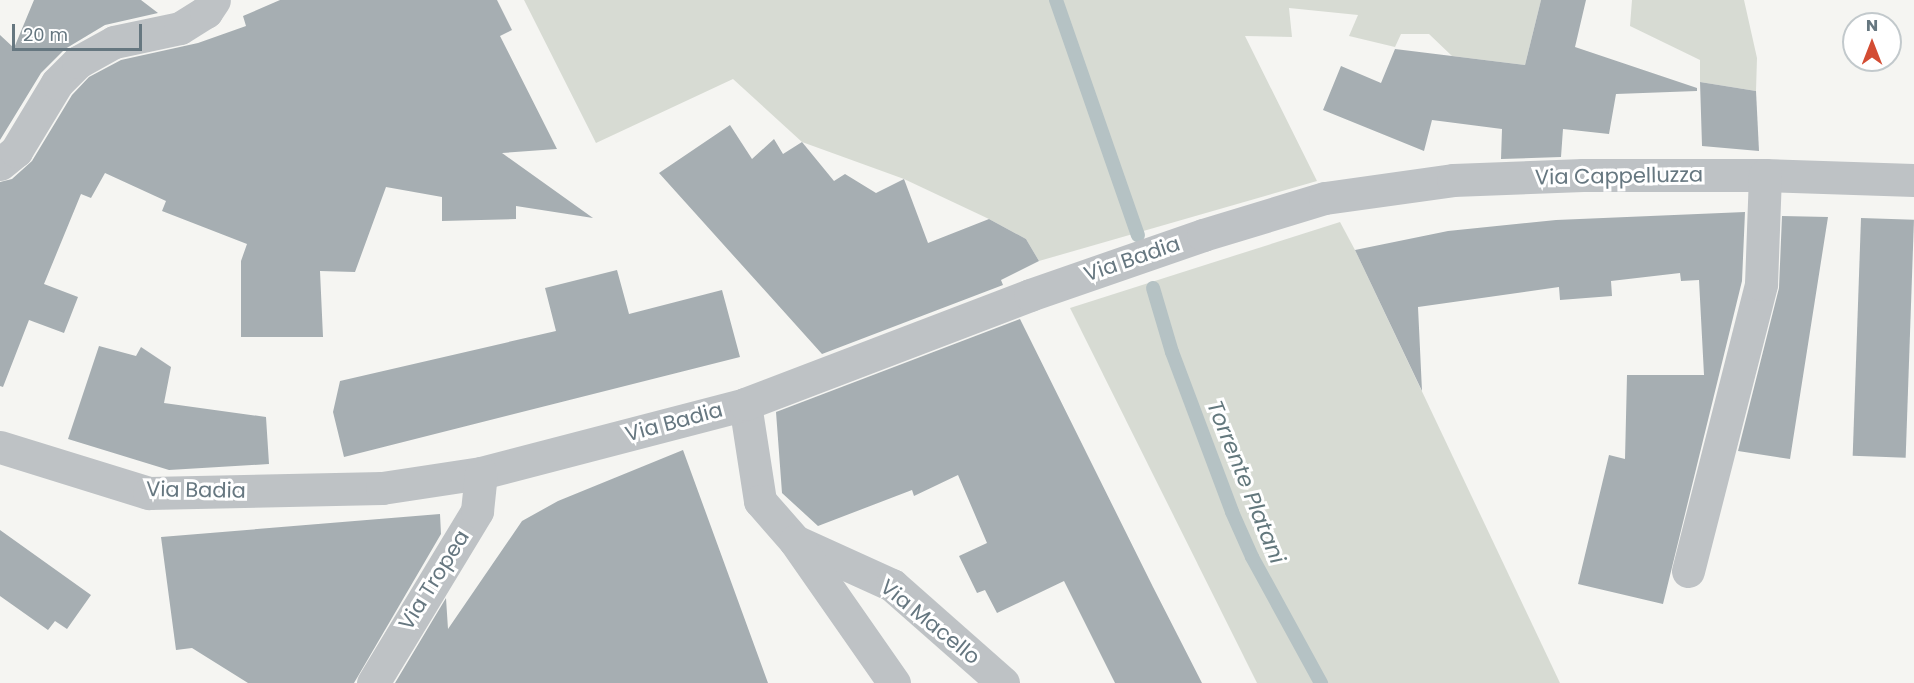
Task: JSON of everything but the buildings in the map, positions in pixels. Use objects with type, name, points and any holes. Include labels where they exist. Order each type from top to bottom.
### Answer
[{"type":"street","points":[[0,164],[16,151],[57,83],[78,63],[114,42],[180,28],[206,12],[214,0]]},
{"type":"street","points":[[1688,572],[1761,284],[1765,175]]},
{"type":"street","name":"Via Cappelluzza","points":[[1325,198],[1453,180],[1765,175],[1914,180]]},
{"type":"street","name":"Via Badia","points":[[0,447],[149,493],[382,488],[481,473],[745,404],[1030,295],[1203,235],[1325,198]]},
{"type":"street","name":"Via Macello","points":[[745,404],[760,501],[795,541],[892,585],[1003,683]]},
{"type":"street","name":"Via Tropea","points":[[373,683],[477,512],[481,473]]},
{"type":"street","points":[[795,541],[894,683]]},
{"type":"shaded area","points":[[524,0],[1541,0],[1525,65],[1452,56],[1429,34],[1401,34],[1395,47],[1349,36],[1358,15],[1289,8],[1292,37],[1245,36],[1317,181],[1039,261],[1026,239],[989,219],[904,179],[802,142],[733,79],[596,143]]},
{"type":"shaded area","points":[[1632,0],[1744,0],[1757,58],[1756,91],[1700,82],[1700,60],[1630,26]]},
{"type":"shaded area","points":[[1340,222],[1560,683],[1257,683],[1070,308]]},
{"type":"waterway","name":"Torrente Platani","points":[[1056,0],[1138,235]]},
{"type":"waterway","name":"Torrente Platani","points":[[1153,288],[1172,352],[1232,512],[1252,557],[1321,683]]}]
